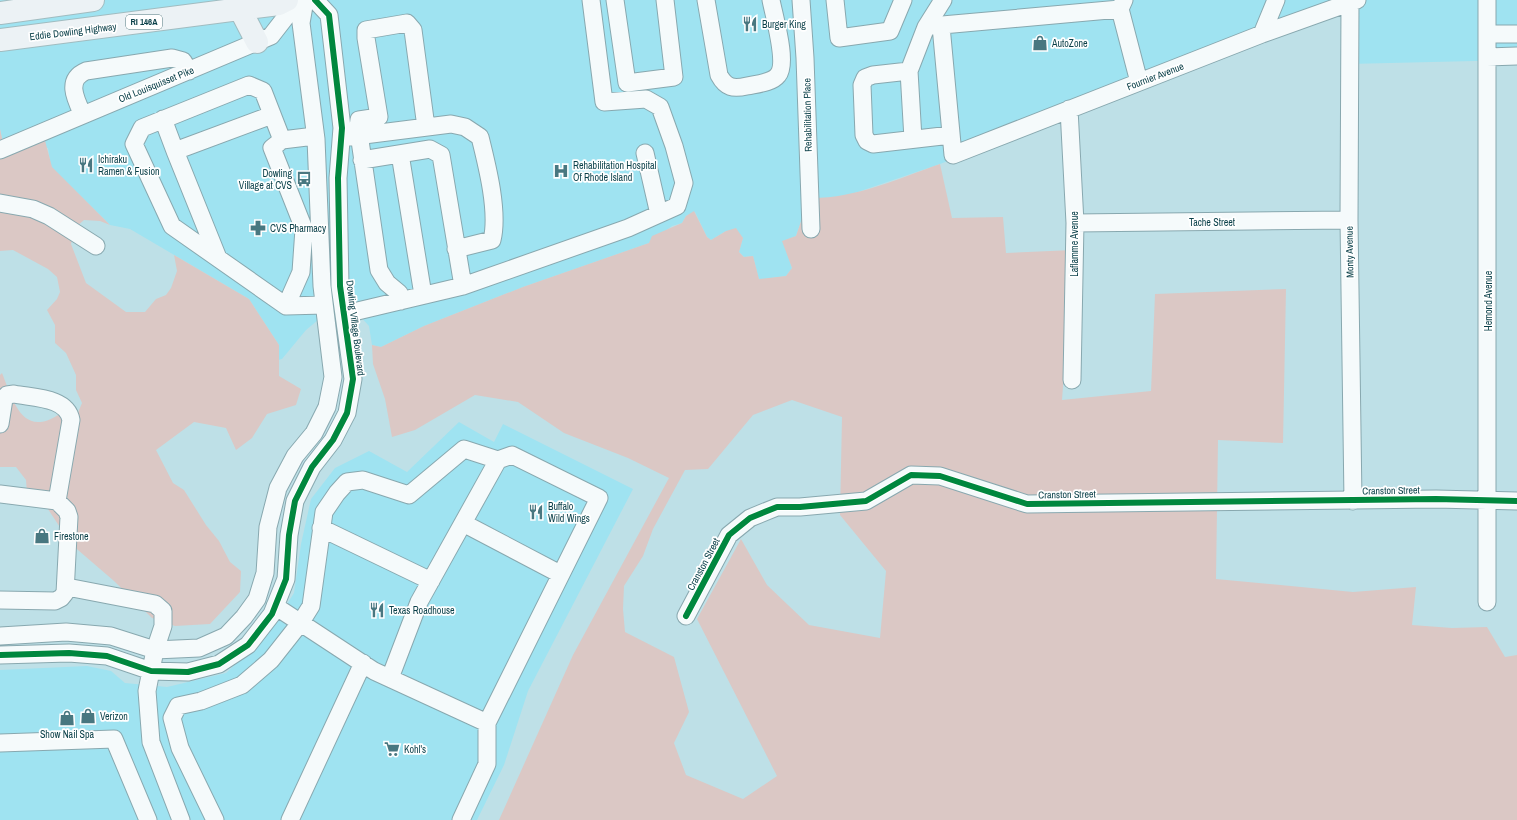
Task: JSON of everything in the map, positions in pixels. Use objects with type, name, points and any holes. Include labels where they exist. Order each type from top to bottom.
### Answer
[{"type":"main road","points":[[0,13],[93,0]]},
{"type":"main road","name":"Eddie Dowling Highway","points":[[0,40],[279,4],[287,0]]},
{"type":"main road","points":[[240,9],[257,42]]},
{"type":"street","name":"Old Louisquisset Pike","points":[[0,150],[271,36],[299,0]]},
{"type":"street","points":[[0,636],[66,632],[111,636],[155,650],[199,648],[226,636],[244,617],[257,599],[265,573],[268,527],[278,488],[295,456],[314,433],[327,407],[333,377],[322,286],[315,136],[301,23],[305,0]]},
{"type":"street","name":"Dowling Village Boulevard","points":[[0,655],[69,653],[106,656],[151,671],[188,672],[219,664],[248,645],[272,614],[286,579],[289,535],[295,501],[312,466],[333,440],[347,413],[353,379],[340,286],[338,186],[342,128],[328,15],[316,0]]},
{"type":"street","points":[[345,314],[462,286],[628,228],[678,206],[684,182],[674,146],[660,107],[646,99],[604,102],[592,0]]},
{"type":"street","points":[[615,0],[627,83],[674,77],[665,0]]},
{"type":"street","points":[[706,0],[719,75],[723,82],[729,87],[738,88],[771,80],[778,76],[782,68],[781,51],[771,0]]},
{"type":"street","name":"Rehabilitation Place","points":[[801,0],[805,58],[811,230]]},
{"type":"street","points":[[835,0],[839,38],[890,31],[903,0]]},
{"type":"street","points":[[914,139],[909,71],[934,26],[944,0]]},
{"type":"street","points":[[1262,34],[1276,0]]},
{"type":"street","name":"Hemond Avenue","points":[[1487,0],[1487,602]]},
{"type":"street","name":"Fournier Avenue","points":[[951,135],[953,155],[1262,34],[1354,1]]},
{"type":"street","name":"Monty Avenue","points":[[1353,501],[1349,220],[1354,1]]},
{"type":"street","points":[[934,26],[1122,4],[1139,82]]},
{"type":"street","points":[[401,301],[399,293],[387,283],[379,270],[362,160],[358,127],[360,120],[379,117],[374,95],[366,30],[407,23],[413,30],[426,127]]},
{"type":"street","points":[[909,71],[873,75],[865,78],[862,85],[864,135],[867,141],[873,144],[951,135],[934,26]]},
{"type":"street","points":[[1487,34],[1517,34]]},
{"type":"street","points":[[1487,57],[1517,56]]},
{"type":"street","points":[[83,115],[74,96],[73,85],[78,76],[86,71],[172,58],[182,61],[189,71]]},
{"type":"street","points":[[282,140],[263,91],[249,85],[142,128],[134,144],[172,226],[286,306],[324,305]]},
{"type":"street","name":"Laflamme Avenue","points":[[1069,109],[1075,223],[1072,380]]},
{"type":"street","points":[[175,151],[272,114]]},
{"type":"street","points":[[162,119],[218,258]]},
{"type":"street","points":[[341,138],[451,124],[465,127],[480,137],[487,165],[495,227],[492,240],[456,248]]},
{"type":"street","points":[[286,306],[301,272],[304,229],[272,148],[282,140],[315,136]]},
{"type":"street","points":[[362,160],[430,149],[441,155],[462,286]]},
{"type":"street","points":[[645,153],[659,214]]},
{"type":"street","points":[[400,154],[423,295]]},
{"type":"street","points":[[0,203],[34,210],[49,216],[96,246]]},
{"type":"street","name":"Tache Street","points":[[1075,223],[1349,220]]},
{"type":"street","points":[[0,424],[4,399],[7,395],[14,394],[56,402],[66,410],[71,420],[57,501]]},
{"type":"street","points":[[215,820],[180,748],[172,718],[178,706],[202,701],[242,686],[271,660],[301,622],[311,606],[324,512],[337,493],[347,482],[363,480],[409,495],[464,449],[498,460],[512,455],[599,498],[486,723],[487,764],[461,820]]},
{"type":"street","points":[[390,678],[419,602],[498,460]]},
{"type":"street","name":"Cranston Street","points":[[686,616],[729,535],[750,518],[777,507],[800,507],[866,500],[911,475],[940,476],[1027,504],[1517,501]]},
{"type":"street","points":[[0,494],[57,501],[67,511],[69,517],[67,587],[61,598],[55,601],[0,600]]},
{"type":"street","points":[[463,523],[560,574]]},
{"type":"street","points":[[321,528],[431,581]]},
{"type":"street","points":[[67,587],[154,604],[160,607],[163,611],[163,626],[155,650],[147,691],[151,742],[181,820]]},
{"type":"street","points":[[275,606],[363,663],[390,678],[486,723]]},
{"type":"street","points":[[290,820],[363,663]]},
{"type":"street","points":[[0,743],[114,739],[148,820]]},
{"type":"shaded area","points":[[0,0],[1517,0],[1517,60],[1348,64],[1348,7],[940,164],[849,195],[829,198],[809,198],[796,236],[783,241],[792,268],[786,276],[759,280],[753,256],[744,257],[739,252],[743,238],[726,231],[711,240],[707,237],[695,212],[686,216],[682,223],[672,226],[649,243],[523,287],[424,326],[381,347],[372,345],[369,326],[359,315],[336,311],[324,315],[306,330],[282,359],[278,360],[279,345],[249,299],[130,229],[110,225],[51,167],[48,148],[3,143],[0,129]]},
{"type":"shaded area","points":[[0,129],[3,143],[43,133],[52,167],[110,225],[100,221],[84,220],[76,227],[71,244],[86,283],[126,312],[145,312],[156,299],[166,295],[171,288],[177,271],[174,255],[249,299],[279,345],[279,376],[301,389],[296,405],[267,414],[252,438],[236,450],[226,428],[194,422],[156,450],[173,483],[184,490],[206,525],[219,541],[230,562],[241,571],[240,592],[210,624],[175,626],[152,618],[114,581],[71,544],[42,500],[27,493],[26,480],[16,467],[0,467],[0,375],[2,373],[15,404],[27,419],[36,422],[46,421],[58,415],[71,418],[77,415],[82,403],[76,390],[76,375],[66,353],[55,343],[55,325],[47,310],[57,299],[60,292],[57,277],[48,269],[13,250],[0,251]]},
{"type":"shaded area","points":[[940,164],[952,218],[1003,217],[1006,253],[1073,250],[1062,400],[1151,391],[1155,294],[1286,289],[1283,443],[1218,440],[1216,579],[1353,592],[1416,587],[1412,625],[1452,628],[1487,627],[1505,657],[1517,655],[1517,820],[499,820],[573,655],[669,478],[628,458],[564,433],[518,402],[475,395],[415,430],[392,437],[385,399],[373,364],[372,345],[381,347],[424,326],[523,287],[649,243],[652,236],[682,223],[686,216],[694,211],[707,237],[711,240],[726,231],[736,228],[743,238],[739,252],[744,257],[753,256],[759,279],[786,276],[792,268],[782,241],[796,236],[809,198],[859,192],[892,182]],"holes":[[[792,400],[842,417],[840,515],[886,571],[880,638],[809,625],[767,585],[741,539],[697,619],[777,776],[743,799],[686,775],[674,743],[689,712],[674,657],[625,632],[623,609],[624,586],[643,556],[653,529],[685,470],[708,469],[753,415]]]},
{"type":"shaded area","points":[[459,422],[494,442],[503,424],[633,489],[528,691],[504,765],[477,820],[0,820],[0,670],[87,666],[111,671],[125,683],[167,687],[226,673],[268,634],[294,593],[301,544],[311,499],[335,468],[369,451],[407,472]]},
{"type":"cycle path","points":[[0,655],[69,653],[107,656],[151,671],[188,672],[219,664],[248,645],[272,614],[286,579],[289,535],[295,501],[312,467],[333,440],[347,413],[353,379],[340,286],[338,178],[342,128],[329,15],[315,0]]},
{"type":"cycle path","points":[[686,616],[729,535],[750,518],[777,507],[800,507],[866,501],[911,475],[940,476],[1027,504],[1436,499],[1517,501]]},
{"type":"place","name":"Burger King","points":[[750,24]]},
{"type":"place","name":"AutoZone","points":[[1040,43]]},
{"type":"place","name":"Ichiraku Ramen & Fusion","points":[[86,165]]},
{"type":"place","name":"Rehabilitation Hospital Of Rhode Island","points":[[561,171]]},
{"type":"place","name":"Dowling Village at CVS","points":[[304,179]]},
{"type":"place","name":"CVS Pharmacy","points":[[258,228]]},
{"type":"place","name":"Buffalo Wild Wings","points":[[536,512]]},
{"type":"place","name":"Firestone","points":[[42,536]]},
{"type":"place","name":"Texas Roadhouse","points":[[377,610]]},
{"type":"place","name":"Verizon","points":[[88,716]]},
{"type":"place","name":"Show Nail Spa","points":[[67,718]]},
{"type":"place","name":"Kohl's","points":[[392,749]]}]
